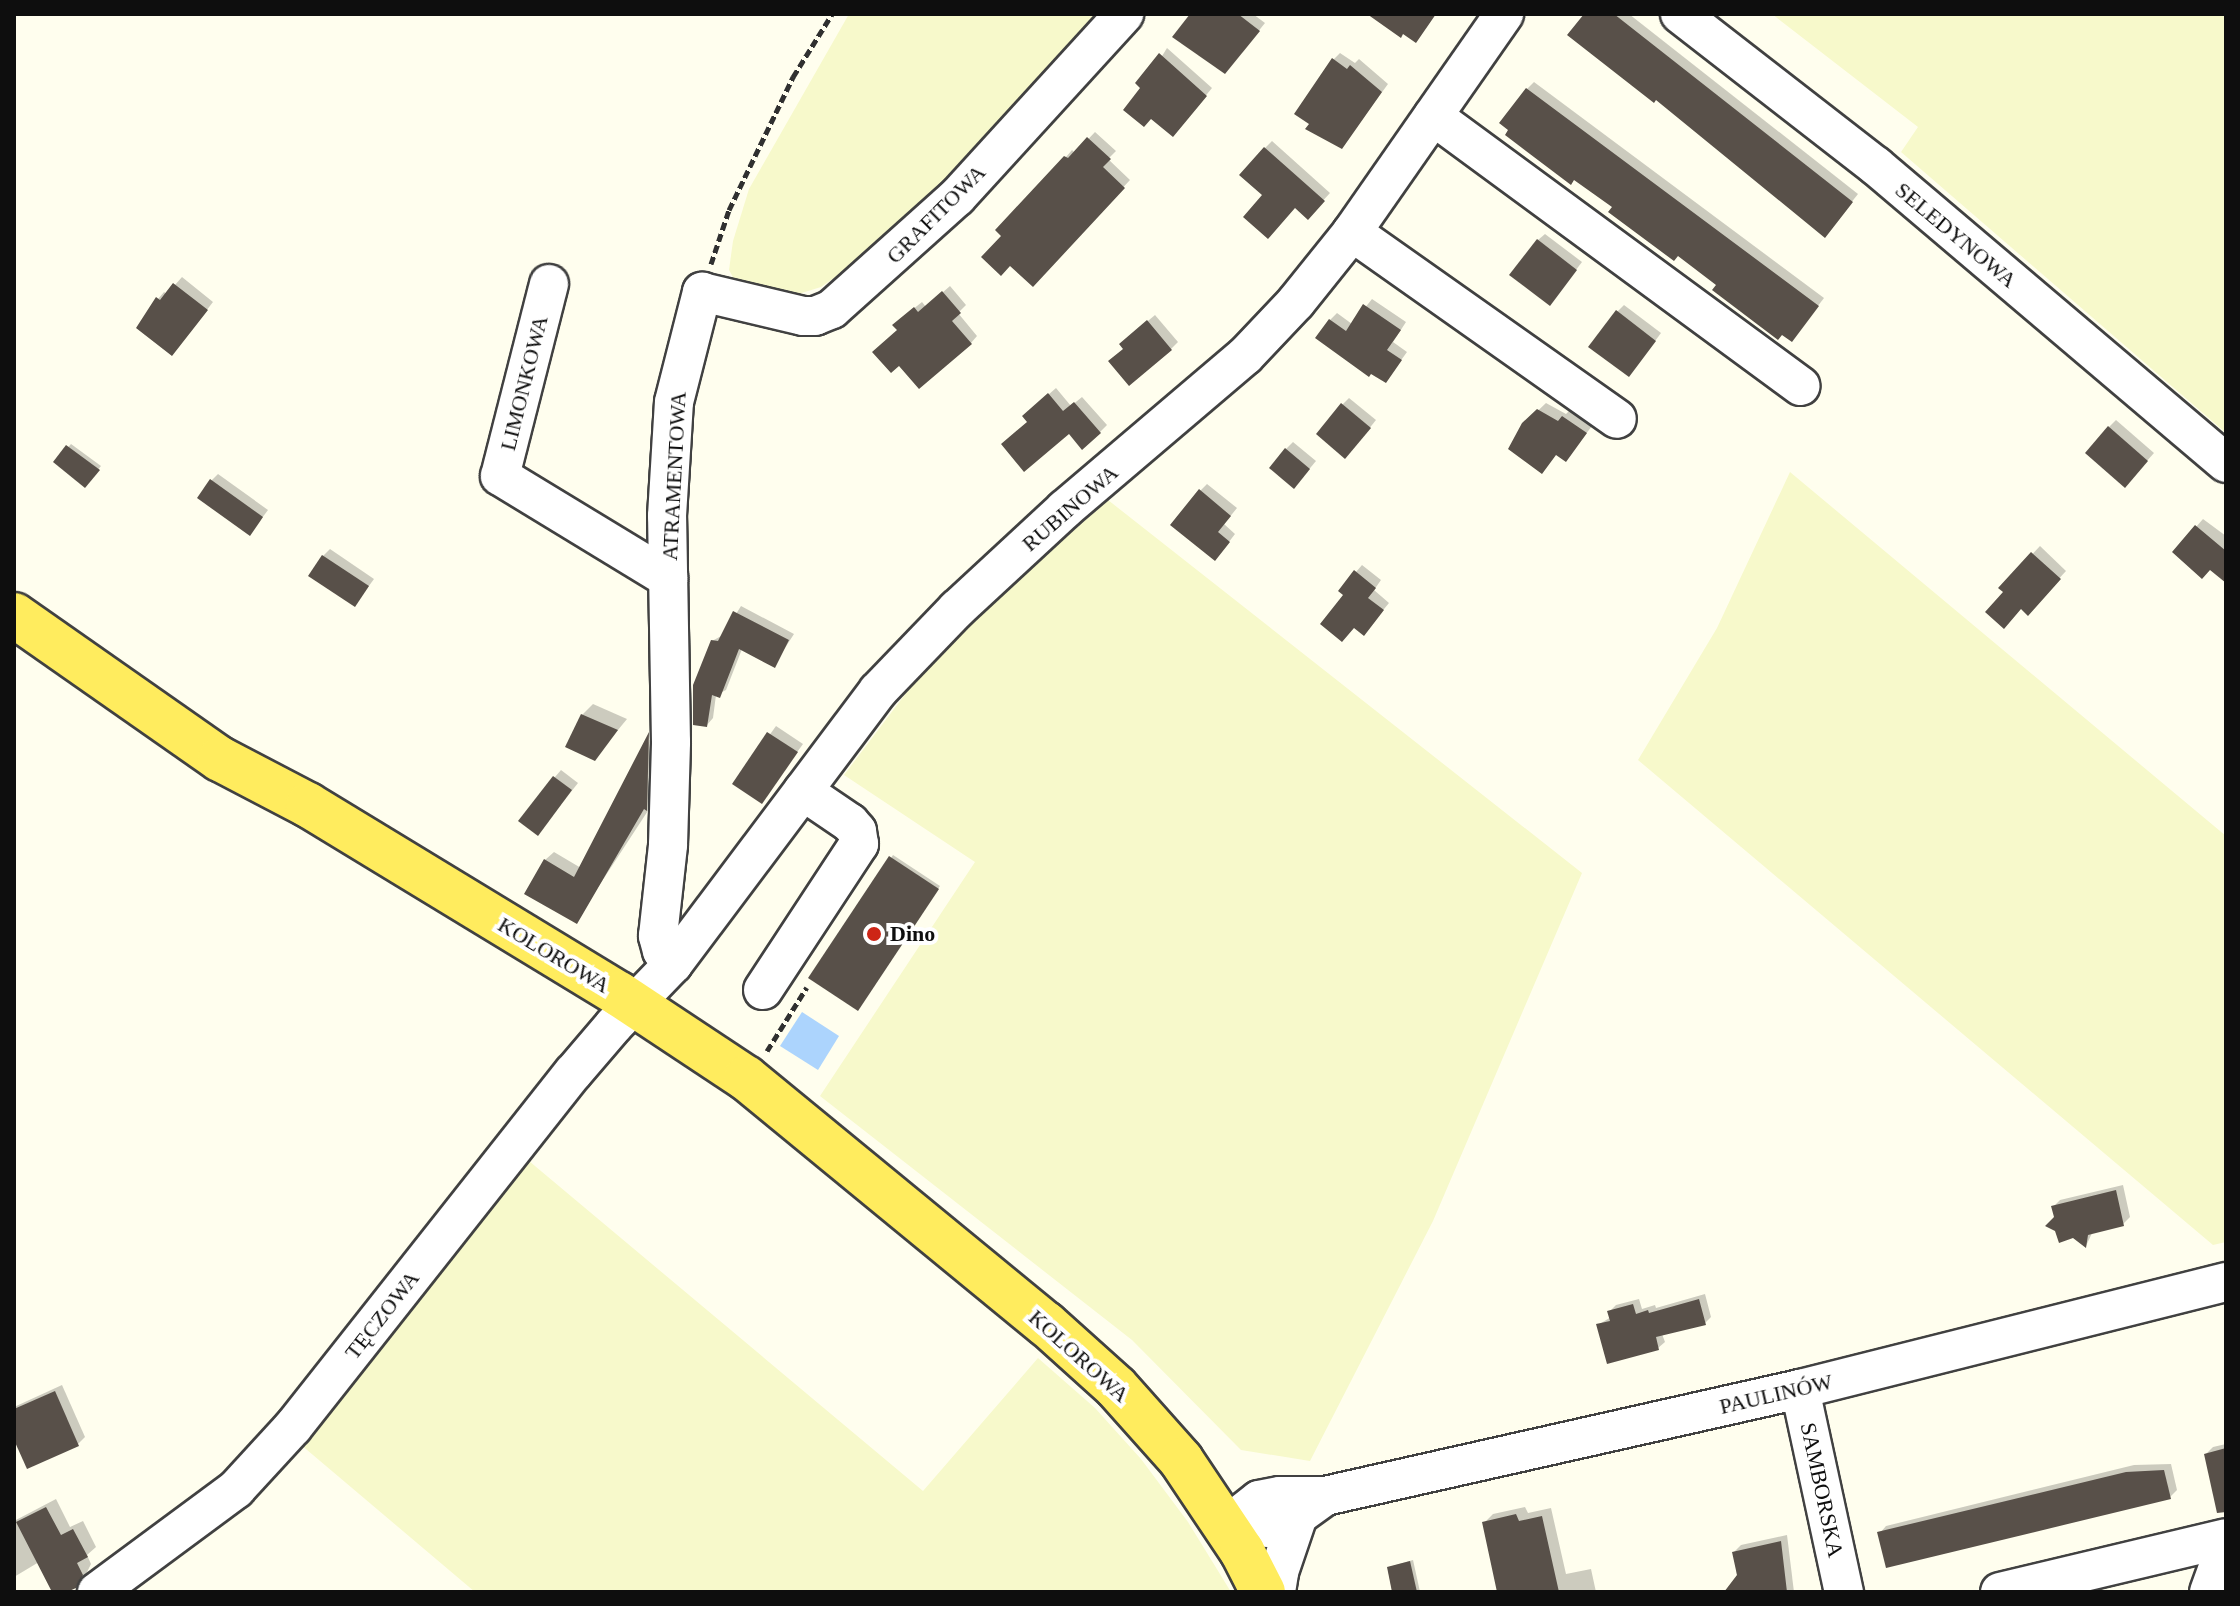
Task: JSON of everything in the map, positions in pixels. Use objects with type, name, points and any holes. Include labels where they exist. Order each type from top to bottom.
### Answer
[{"type":"main road","name":"KOLOROWA","points":[[14,615],[220,759],[308,805],[625,1014],[746,1078],[1046,1324],[1116,1387],[1181,1460],[1226,1526],[1263,1592]]},
{"type":"street","name":"GRAFITOWA","points":[[702,292],[803,316],[815,316],[832,309],[957,197],[1124,14]]},
{"type":"street","name":"RUBINOWA","points":[[625,1014],[673,964],[878,691],[957,609],[1065,509],[1174,420],[1245,356],[1296,302],[1352,232],[1504,14]]},
{"type":"street","name":"SELEDYNOWA","points":[[1680,14],[1876,166],[2226,463]]},
{"type":"street","points":[[1433,116],[1800,386]]},
{"type":"street","points":[[1352,232],[1617,419]]},
{"type":"street","name":"LIMONKOWA","points":[[549,284],[500,476],[668,578]]},
{"type":"street","name":"ATRAMENTOWA","points":[[673,964],[662,951],[658,936],[668,845],[667,516],[674,402],[702,292]]},
{"type":"street","points":[[763,990],[859,844],[857,831],[850,823],[803,791]]},
{"type":"street","name":"TĘCZOWA","points":[[97,1592],[236,1489],[284,1437],[625,1014]]},
{"type":"street","name":"PAULINÓW","points":[[1226,1526],[1259,1500],[1280,1496],[1312,1506],[1800,1389],[2226,1282]]},
{"type":"street","name":"SAMBORSKA","points":[[1800,1389],[1844,1592]]},
{"type":"street","points":[[1276,1592],[1279,1572],[1312,1506]]},
{"type":"street","points":[[2000,1592],[2226,1538]]},
{"type":"street","points":[[2209,1592],[2226,1545]]},
{"type":"path","points":[[702,292],[729,210],[793,77],[832,14]]},
{"type":"path","points":[[759,1063],[807,987]]},
{"type":"green space","points":[[849,14],[1102,14],[926,201],[857,262],[821,287],[792,296],[745,284],[734,279],[729,270],[733,241],[749,189]]},
{"type":"green space","points":[[1772,14],[2226,14],[2226,433],[1901,152],[1918,127]]},
{"type":"green space","points":[[1790,472],[2226,836],[2226,1242],[2213,1245],[1638,760],[1717,628]]},
{"type":"green space","points":[[1108,500],[1582,873],[1433,1221],[1310,1461],[1241,1450],[1132,1340],[820,1096],[975,862],[844,775],[919,676],[978,615]]},
{"type":"green space","points":[[529,1161],[923,1491],[1038,1358],[1095,1408],[1141,1459],[1188,1522],[1231,1592],[475,1592],[300,1444]]},
{"type":"water","points":[[802,1012],[839,1036],[818,1070],[780,1046]]},
{"type":"building","points":[[1190,14],[1238,14],[1260,31],[1225,74],[1172,37]]},
{"type":"building","points":[[1367,14],[1436,14],[1416,43],[1403,34],[1401,38]]},
{"type":"building","points":[[1584,14],[1614,14],[1853,202],[1825,238],[1656,100],[1654,103],[1567,35]]},
{"type":"building","points":[[1159,53],[1207,96],[1173,137],[1151,119],[1144,127],[1123,110],[1140,88],[1135,83]]},
{"type":"building","points":[[1332,58],[1347,69],[1350,65],[1382,92],[1342,149],[1305,129],[1309,124],[1294,114]]},
{"type":"building","points":[[1526,88],[1819,306],[1792,342],[1782,335],[1778,340],[1712,290],[1716,285],[1678,256],[1674,261],[1608,212],[1612,207],[1574,180],[1571,185],[1505,135],[1508,130],[1499,123]]},
{"type":"building","points":[[1087,137],[1111,159],[1103,167],[1125,188],[1033,287],[1010,266],[1001,276],[981,257],[1001,236],[995,230],[1064,156],[1068,158]]},
{"type":"building","points":[[1264,147],[1325,201],[1308,220],[1295,208],[1268,239],[1243,217],[1262,195],[1239,175]]},
{"type":"building","points":[[1537,239],[1577,270],[1550,306],[1509,275]]},
{"type":"building","points":[[173,283],[208,310],[172,356],[136,328],[156,297],[160,300]]},
{"type":"building","points":[[942,291],[961,313],[952,321],[972,344],[919,389],[899,366],[891,373],[872,352],[897,330],[892,325],[914,307],[918,312]]},
{"type":"building","points":[[1363,304],[1401,330],[1387,350],[1402,360],[1386,383],[1371,374],[1369,377],[1315,338],[1329,319],[1346,331]]},
{"type":"building","points":[[1616,310],[1656,341],[1629,377],[1588,347]]},
{"type":"building","points":[[1147,320],[1172,350],[1129,386],[1108,361],[1123,349],[1119,344]]},
{"type":"building","points":[[1048,393],[1063,411],[1074,402],[1101,433],[1082,450],[1069,434],[1024,472],[1001,444],[1027,422],[1022,416]]},
{"type":"building","points":[[1341,403],[1371,428],[1345,459],[1316,434]]},
{"type":"building","points":[[1537,409],[1558,421],[1562,416],[1587,433],[1566,462],[1556,455],[1542,474],[1508,449],[1522,423]]},
{"type":"building","points":[[2108,426],[2148,461],[2125,488],[2085,453]]},
{"type":"building","points":[[66,445],[100,470],[85,488],[53,462]]},
{"type":"building","points":[[1285,448],[1310,469],[1294,489],[1269,468]]},
{"type":"building","points":[[210,479],[263,517],[250,536],[197,498]]},
{"type":"building","points":[[1199,489],[1231,516],[1218,532],[1230,542],[1215,561],[1170,525]]},
{"type":"building","points":[[2195,525],[2226,551],[2226,583],[2210,570],[2202,579],[2172,552]]},
{"type":"building","points":[[2031,552],[2061,579],[2028,616],[2021,609],[2004,629],[1985,612],[2003,592],[1998,588]]},
{"type":"building","points":[[322,555],[369,586],[355,607],[308,576]]},
{"type":"building","points":[[1354,570],[1376,588],[1368,598],[1384,610],[1364,636],[1354,628],[1342,642],[1320,624],[1343,595],[1338,591]]},
{"type":"building","points":[[733,611],[789,640],[775,668],[739,649],[720,698],[712,695],[707,727],[693,725],[693,685],[711,640],[718,641]]},
{"type":"building","points":[[581,714],[618,730],[595,761],[565,747]]},
{"type":"building","points":[[649,732],[647,811],[644,809],[577,924],[524,894],[544,859],[574,877]]},
{"type":"building","points":[[767,732],[798,752],[762,804],[732,784]]},
{"type":"building","points":[[553,776],[572,790],[538,836],[518,821]]},
{"type":"building","name":"Dino","points":[[889,856],[939,889],[858,1011],[808,978]]},
{"type":"building","points":[[2116,1190],[2124,1226],[2088,1235],[2086,1248],[2073,1238],[2059,1243],[2055,1231],[2045,1226],[2054,1217],[2051,1206]]},
{"type":"building","points":[[1699,1299],[1706,1325],[1656,1337],[1659,1350],[1607,1364],[1596,1324],[1610,1321],[1607,1311],[1633,1304],[1636,1314],[1648,1310],[1649,1313]]},
{"type":"building","points":[[55,1391],[79,1446],[27,1469],[14,1440],[14,1409]]},
{"type":"building","points":[[2226,1448],[2226,1512],[2217,1513],[2204,1454]]},
{"type":"building","points":[[2164,1470],[2171,1499],[1886,1568],[1877,1532],[2126,1472]]},
{"type":"building","points":[[46,1507],[61,1535],[73,1529],[88,1557],[77,1563],[83,1575],[76,1588],[67,1592],[52,1592],[16,1522]]},
{"type":"building","points":[[1516,1514],[1519,1521],[1542,1516],[1559,1592],[1497,1592],[1482,1522]]},
{"type":"building","points":[[1781,1541],[1787,1592],[1724,1592],[1737,1575],[1732,1552]]},
{"type":"building","points":[[1410,1561],[1417,1592],[1392,1592],[1387,1567]]},
{"type":"place","name":"Dino","points":[[874,934]]}]
